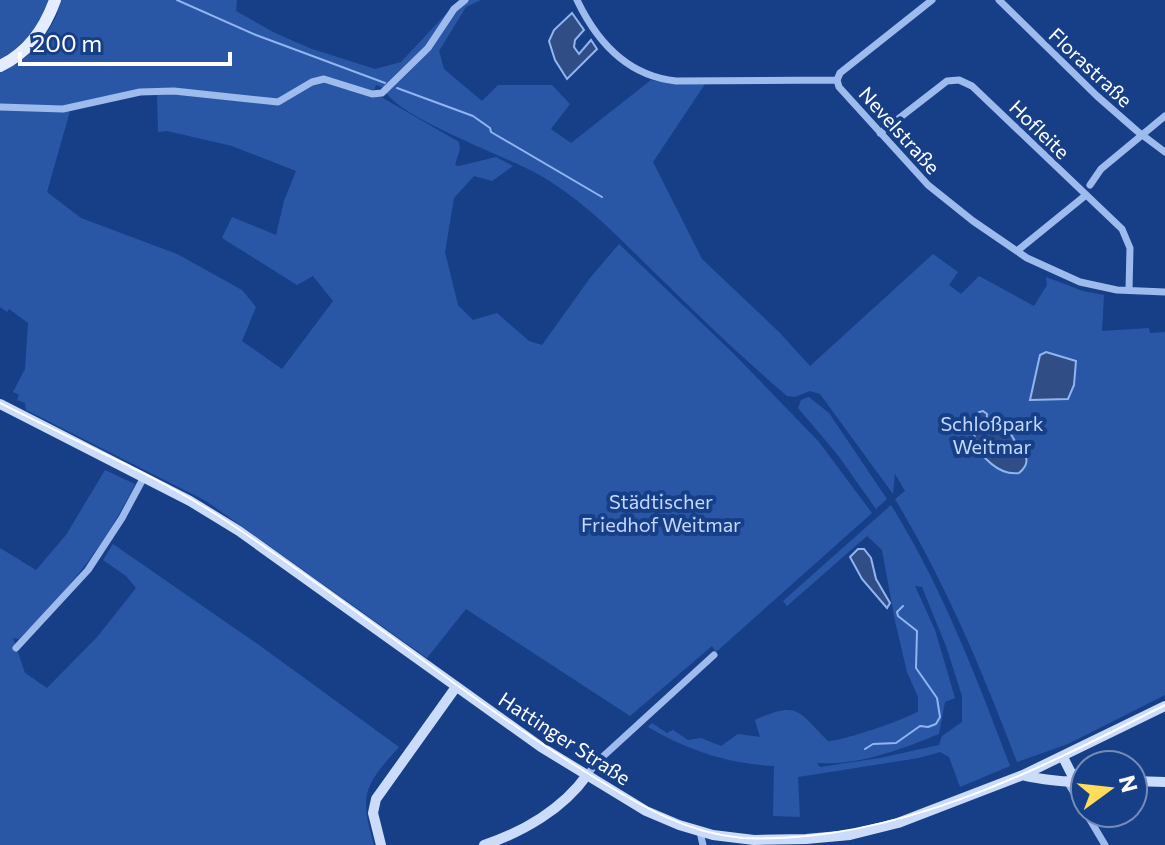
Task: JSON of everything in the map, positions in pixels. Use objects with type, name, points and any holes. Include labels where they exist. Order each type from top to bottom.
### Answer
[{"type":"main road","points":[[0,66],[24,51],[37,36],[53,5]]},
{"type":"main road","name":"Hattinger Straße","points":[[0,404],[190,501],[239,531],[538,745],[646,811],[721,841],[771,842],[834,837],[885,827],[1023,775],[1165,706]]},
{"type":"main road","points":[[381,845],[373,813],[376,799],[456,687]]},
{"type":"main road","points":[[1023,775],[1035,779],[1066,780],[1059,759]]},
{"type":"main road","points":[[1059,759],[1069,771]]},
{"type":"main road","points":[[484,845],[515,832],[549,812],[587,775]]},
{"type":"street","points":[[0,107],[63,109],[140,92],[174,91],[278,102],[315,80],[324,79],[372,94],[382,93],[388,91],[428,48],[454,9],[465,0]]},
{"type":"street","name":"Nevelstraße","points":[[577,0],[589,23],[622,61],[651,77],[676,81],[837,80],[839,87],[907,164],[941,196],[1017,251],[1067,278],[1106,288],[1165,292]]},
{"type":"street","points":[[837,80],[840,73],[932,0]]},
{"type":"street","name":"Florastraße","points":[[999,0],[1097,96],[1165,152]]},
{"type":"street","name":"Hofleite","points":[[880,133],[948,80],[961,80],[972,86],[1126,234],[1130,248],[1129,290]]},
{"type":"street","points":[[1090,185],[1101,169],[1165,116]]},
{"type":"street","points":[[1017,251],[1086,195]]},
{"type":"street","points":[[16,648],[88,570],[144,477]]},
{"type":"street","points":[[587,775],[598,761],[714,655]]},
{"type":"street","points":[[1066,780],[1069,785]]},
{"type":"street","points":[[700,832],[703,845]]},
{"type":"green space","points":[[0,0],[237,0],[236,11],[275,33],[312,49],[375,69],[401,62],[459,0],[481,0],[466,7],[439,51],[444,69],[482,101],[498,85],[552,85],[570,104],[551,129],[571,143],[651,80],[671,84],[705,84],[653,162],[702,259],[810,366],[933,254],[958,272],[949,285],[961,294],[979,276],[1034,306],[1047,285],[1046,277],[1083,291],[1104,295],[1102,331],[1149,328],[1150,333],[1165,332],[1165,695],[1068,744],[1017,762],[962,628],[931,563],[895,499],[905,491],[895,474],[893,494],[820,394],[810,391],[795,397],[787,396],[600,220],[553,183],[428,123],[391,99],[384,88],[376,85],[372,96],[381,97],[459,142],[455,165],[496,157],[513,166],[492,181],[474,176],[454,198],[445,252],[458,305],[473,320],[497,313],[529,341],[542,345],[590,278],[619,244],[733,353],[819,442],[872,513],[716,652],[712,646],[630,716],[466,609],[427,658],[206,501],[26,410],[25,403],[17,400],[19,395],[13,392],[25,369],[28,323],[9,309],[7,312],[0,307],[0,72],[19,62],[35,48],[58,12],[46,8],[28,38],[0,59]],"holes":[[[174,89],[277,101],[288,99],[279,104],[174,93],[157,95],[158,132],[167,131],[232,146],[296,171],[284,201],[276,235],[232,217],[222,238],[297,285],[313,276],[333,301],[282,369],[242,341],[256,307],[242,290],[177,254],[81,218],[47,192],[70,111],[69,105]]]},
{"type":"green space","points":[[809,397],[829,413],[887,499],[876,509],[837,454],[798,408],[801,400]]},
{"type":"green space","points":[[105,470],[135,484],[111,527],[69,586],[19,639],[13,638],[25,673],[47,688],[98,636],[136,588],[126,576],[103,560],[113,544],[399,747],[378,772],[368,792],[367,814],[374,845],[0,845],[0,548],[36,570],[66,535]]},
{"type":"green space","points":[[891,505],[942,600],[1010,766],[960,787],[949,757],[940,752],[798,777],[800,817],[773,816],[774,766],[708,754],[648,727],[652,723],[667,733],[673,730],[688,740],[701,738],[721,746],[738,734],[760,737],[755,720],[789,710],[803,716],[828,741],[873,729],[918,711],[918,697],[907,672],[882,550],[867,536],[787,606],[783,601]],"holes":[[[915,586],[922,587],[962,696],[962,722],[942,736],[939,745],[880,758],[820,767],[817,763],[864,759],[939,734],[945,702],[955,698],[935,630]]]},
{"type":"shaded area","points":[[572,13],[584,30],[575,40],[574,47],[579,54],[591,40],[597,49],[567,79],[555,60],[549,41],[554,30]]},
{"type":"shaded area","points":[[1046,352],[1076,361],[1074,385],[1068,399],[1030,400],[1040,355]]},
{"type":"shaded area","points":[[979,412],[987,414],[986,427],[1005,427],[1025,455],[1025,465],[1019,473],[991,464],[977,446],[974,433]]},
{"type":"shaded area","points":[[858,549],[864,549],[871,558],[876,579],[890,603],[887,608],[862,579],[850,557]]},
{"type":"waterway","points":[[177,0],[256,35],[385,83]]},
{"type":"waterway","points":[[397,88],[473,116],[491,132],[602,197]]},
{"type":"waterway","points":[[865,749],[873,744],[896,743],[920,726],[936,724],[940,717],[937,698],[916,668],[917,631],[898,616],[897,612],[903,606]]},
{"type":"tram line","points":[[0,403],[201,505],[561,756],[649,809],[703,831],[742,838],[798,837],[853,829],[908,816],[1014,778],[1165,705]]},
{"type":"park label","name":"Schloßpark Weitmar","points":[[992,434]]},
{"type":"park label","name":"Städtischer Friedhof Weitmar","points":[[661,512]]}]
